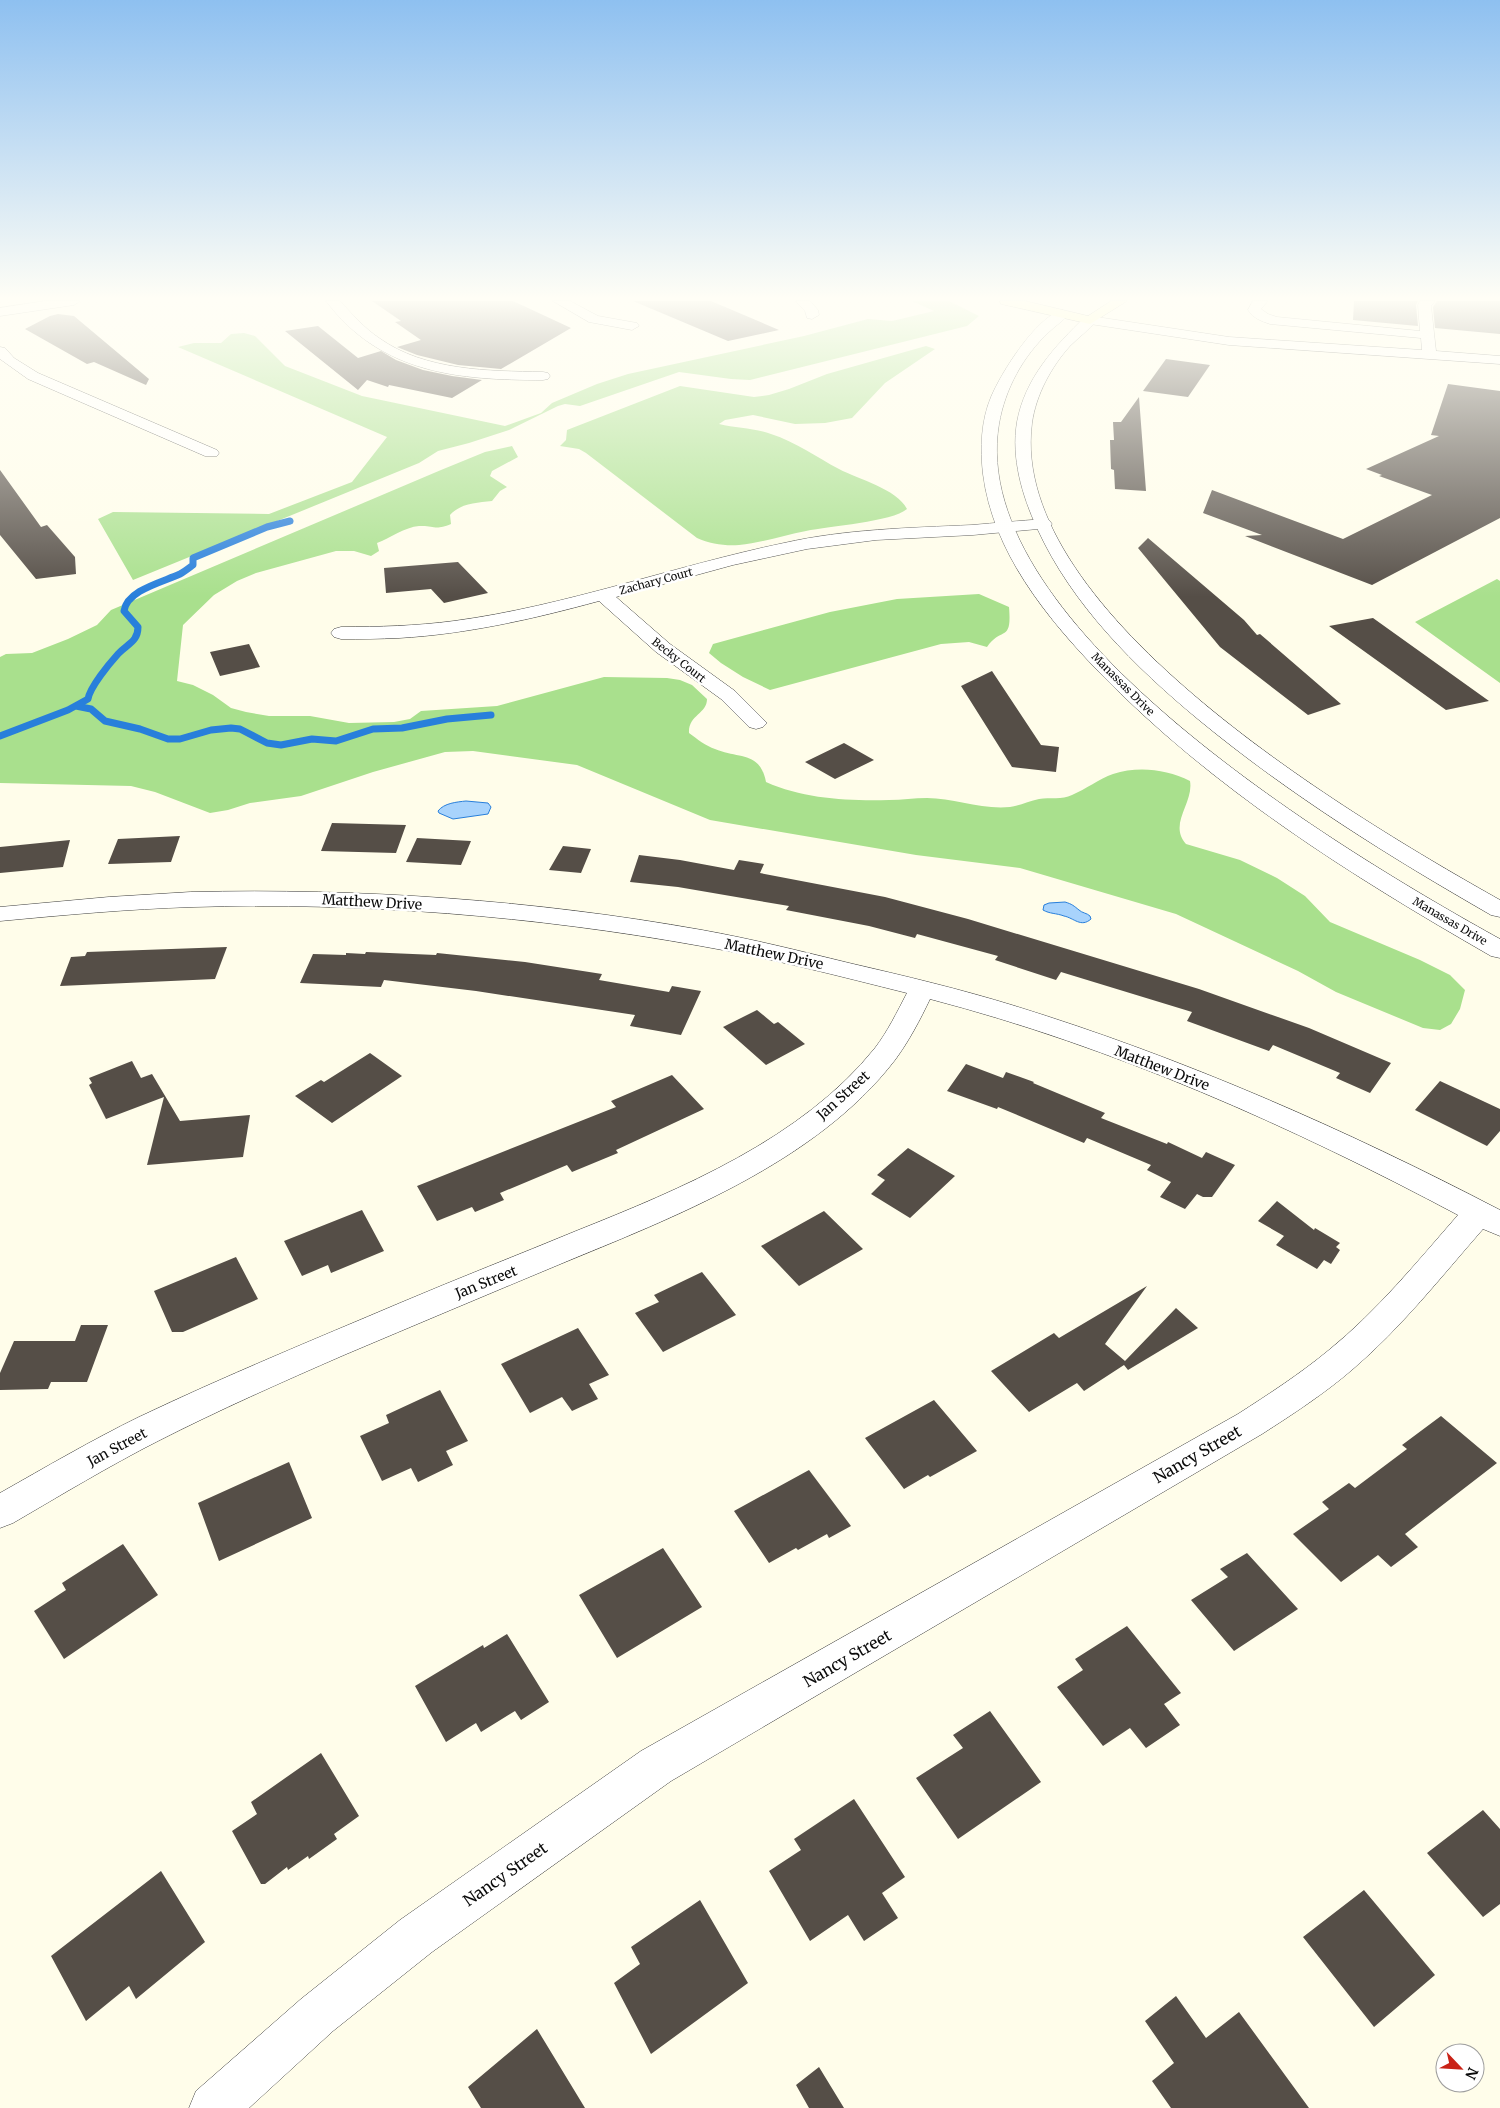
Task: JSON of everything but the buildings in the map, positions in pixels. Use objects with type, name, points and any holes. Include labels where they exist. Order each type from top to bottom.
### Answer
[{"type":"street","points":[[87,399],[211,453]]},
{"type":"street","name":"Manassas Drive","points":[[997,399],[988,436],[989,458],[994,489],[1007,531],[1043,595],[1070,630],[1134,698],[1227,776],[1300,828],[1364,870],[1500,950]]},
{"type":"street","points":[[1031,399],[1023,430],[1028,480],[1046,530],[1083,592],[1112,628],[1149,666],[1195,707],[1296,786],[1362,829],[1500,910]]},
{"type":"street","name":"Zachary Court","points":[[341,633],[410,633],[448,629],[530,613],[784,548],[826,540],[915,531],[1046,530]]},
{"type":"street","name":"Becky Court","points":[[603,595],[668,652],[728,695],[756,723]]},
{"type":"street","name":"Matthew Drive","points":[[0,914],[118,903],[218,899],[360,901],[430,905],[554,917],[680,934],[793,957],[922,989],[1029,1020],[1128,1054],[1259,1106],[1340,1142],[1489,1218]]},
{"type":"street","name":"Jan Street","points":[[0,1512],[63,1475],[171,1418],[390,1321],[642,1217],[780,1147],[853,1088],[879,1061],[899,1034],[922,989]]},
{"type":"street","name":"Nancy Street","points":[[213,2108],[317,2015],[416,1936],[656,1766],[1250,1424],[1307,1386],[1352,1351],[1489,1218]]},
{"type":"green space","points":[[300,399],[378,399],[505,426],[541,413],[552,403],[561,399],[599,399],[580,406],[565,404],[558,406],[509,430],[438,451],[419,463],[133,580],[98,519],[113,512],[269,514],[352,482],[387,437]]},
{"type":"green space","points":[[646,399],[870,399],[852,418],[825,423],[795,424],[753,415],[725,420],[719,424],[758,430],[780,437],[839,469],[886,490],[902,502],[907,509],[875,520],[806,531],[748,544],[728,545],[712,543],[697,538],[586,453],[579,449],[560,446],[566,440],[567,430]]},
{"type":"green space","points":[[512,446],[518,457],[492,471],[490,476],[507,487],[500,491],[492,501],[469,504],[454,511],[450,515],[451,524],[437,527],[419,526],[403,530],[377,543],[379,551],[371,556],[354,551],[336,551],[256,573],[237,581],[214,595],[183,625],[177,681],[193,685],[213,695],[231,708],[246,712],[269,716],[310,716],[349,723],[394,722],[410,719],[421,711],[497,706],[604,677],[680,680],[692,685],[707,699],[704,708],[694,718],[689,727],[689,733],[695,738],[712,748],[754,761],[763,772],[766,782],[795,792],[826,798],[889,800],[927,798],[989,807],[1010,807],[1039,799],[1068,797],[1113,774],[1132,770],[1162,771],[1190,781],[1189,797],[1180,821],[1181,836],[1186,844],[1240,860],[1277,878],[1305,896],[1330,922],[1420,960],[1450,975],[1465,990],[1460,1009],[1451,1024],[1440,1030],[1423,1028],[1336,992],[1298,971],[1176,914],[1020,868],[916,855],[710,820],[577,765],[473,751],[445,752],[373,772],[301,796],[250,803],[210,813],[155,792],[131,786],[0,783],[0,657],[6,654],[32,653],[68,639],[97,625],[111,610],[485,452]]},
{"type":"green space","points":[[1497,579],[1500,581],[1500,683],[1415,622]]},
{"type":"green space","points":[[979,594],[1009,607],[1010,618],[1007,630],[987,647],[969,642],[941,644],[770,690],[743,677],[709,653],[713,644],[830,612],[897,599]]},
{"type":"water","points":[[455,802],[488,803],[491,807],[488,814],[453,819],[438,811]]},
{"type":"water","points":[[1065,902],[1089,915],[1091,919],[1081,923],[1043,910],[1044,905],[1049,903]]},
{"type":"waterway","points":[[0,736],[68,710],[88,699],[92,688],[105,669],[138,632],[138,627],[124,611],[132,597],[147,588],[180,574],[193,565],[193,558],[267,527],[290,521]]},
{"type":"waterway","points":[[76,706],[91,709],[105,721],[140,729],[168,739],[180,739],[211,730],[231,728],[240,729],[267,743],[281,745],[312,739],[336,741],[373,729],[402,728],[447,719],[491,715]]}]
